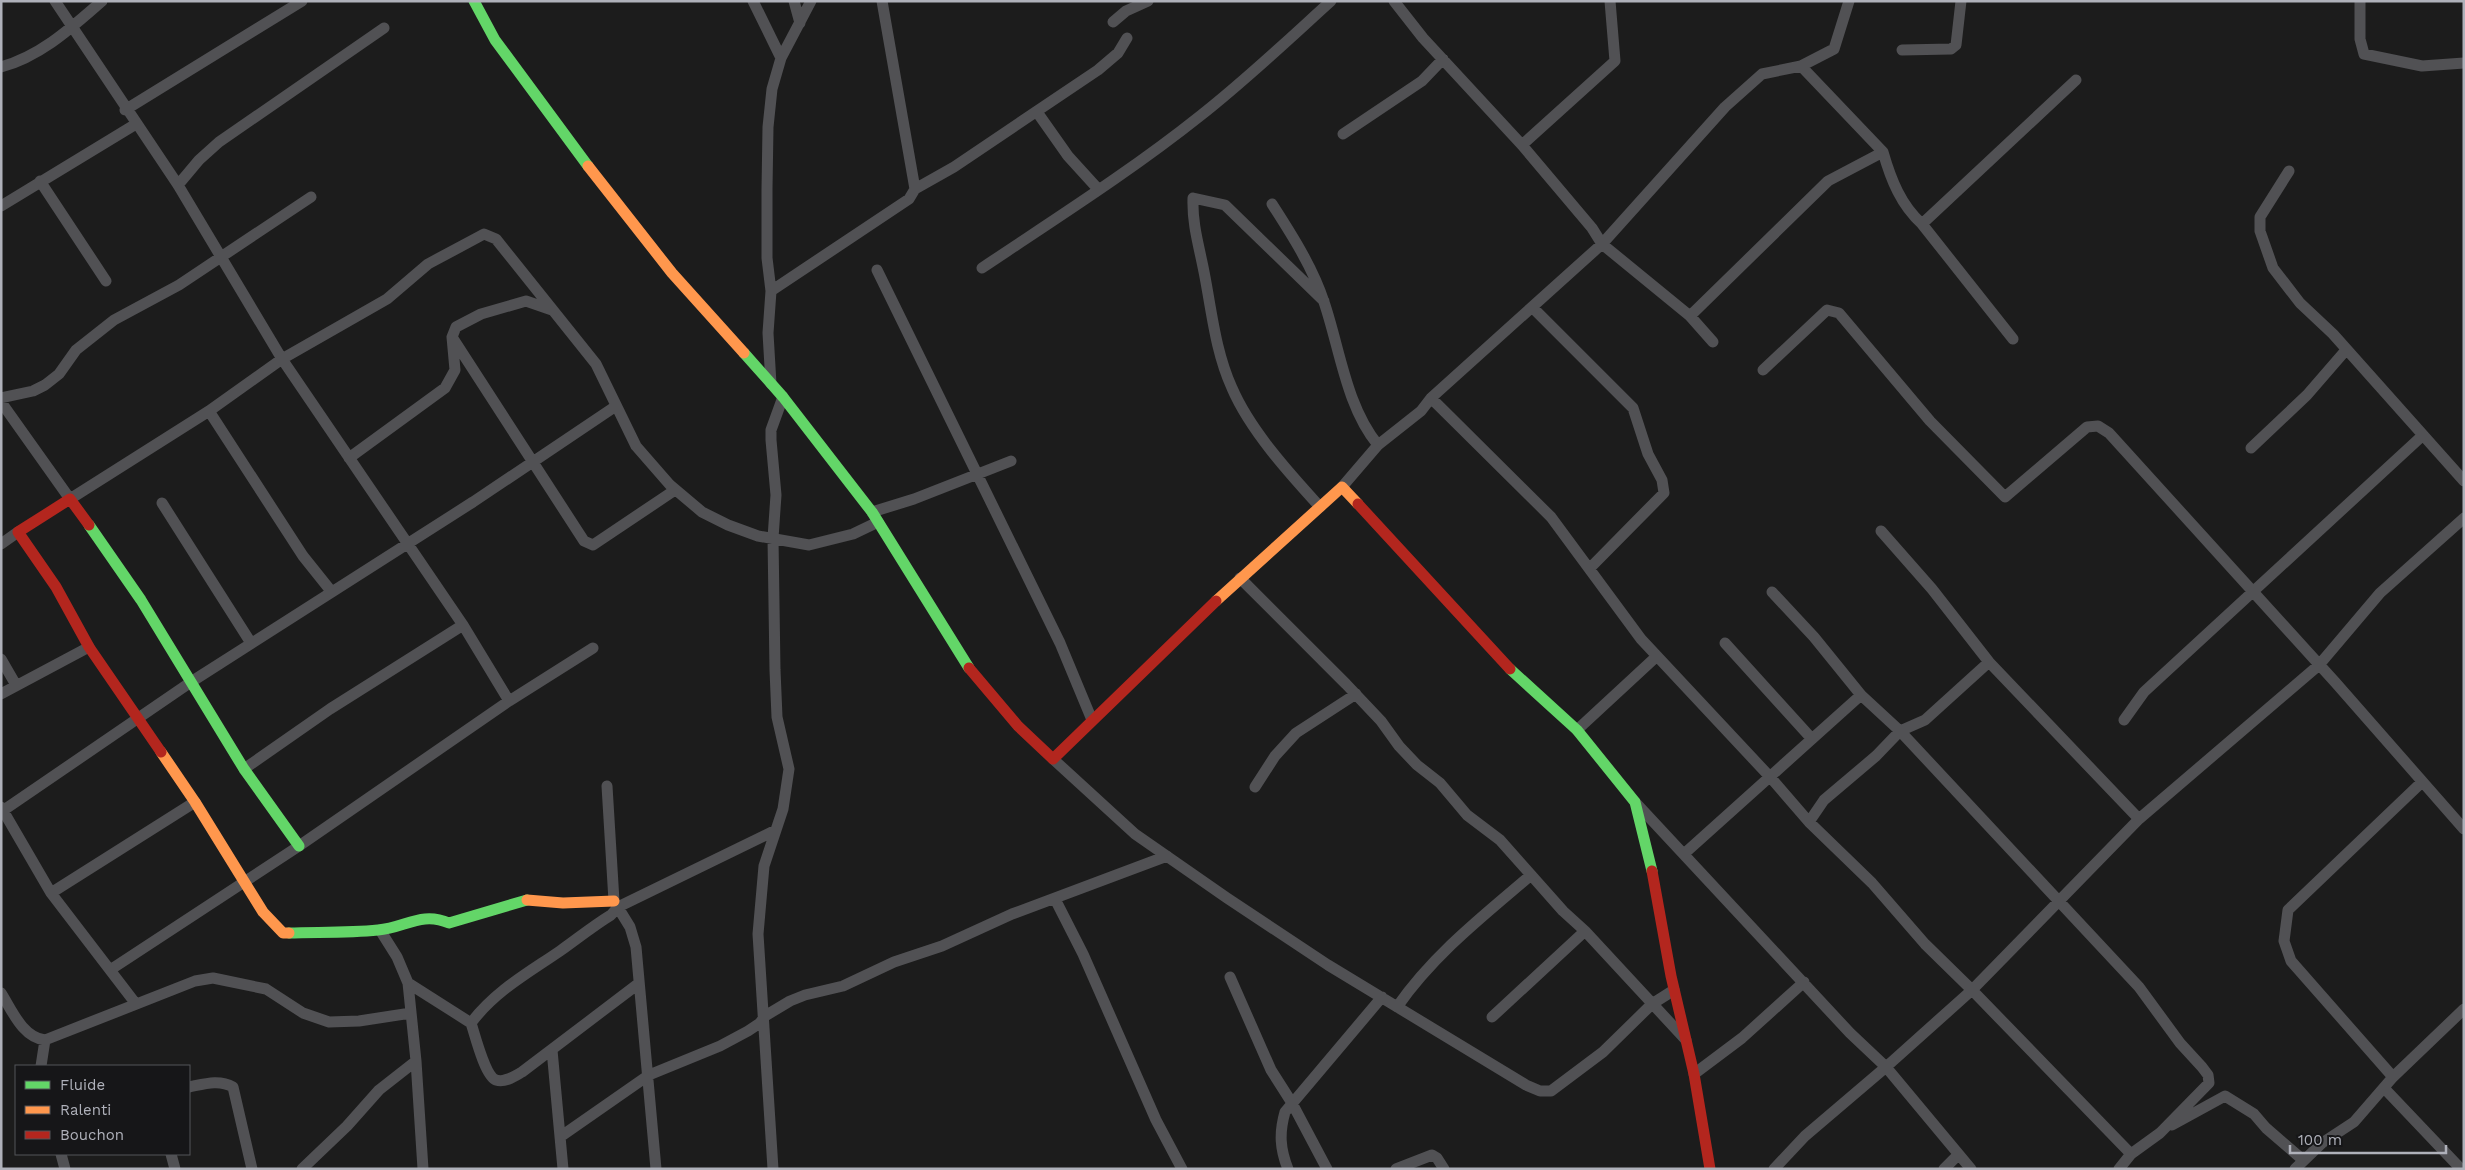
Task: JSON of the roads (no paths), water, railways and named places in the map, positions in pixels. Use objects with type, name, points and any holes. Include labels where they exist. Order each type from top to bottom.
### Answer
[{"type":"street","points":[[55,1],[125,110],[178,185],[282,359],[463,625],[509,701]]},
{"type":"street","points":[[1,67],[35,54],[72,27],[102,1]]},
{"type":"street","points":[[125,110],[302,1]]},
{"type":"street","points":[[474,1],[495,40],[552,120],[672,273],[783,397],[875,517],[965,663],[1018,726],[1135,834],[1328,965],[1526,1085],[1545,1091],[1551,1090],[1603,1052],[1652,1004],[1674,990]]},
{"type":"street","points":[[753,1],[781,58]]},
{"type":"street","points":[[794,1],[800,23]]},
{"type":"street","points":[[771,384],[768,333],[771,291],[767,258],[768,127],[772,89],[781,58],[812,1]]},
{"type":"street","points":[[882,1],[915,189]]},
{"type":"street","points":[[1113,22],[1126,11],[1148,1]]},
{"type":"street","points":[[982,268],[1199,118],[1261,66],[1331,1]]},
{"type":"street","points":[[1394,1],[1443,59],[1522,145],[1592,228],[1602,244],[1690,316],[1713,342]]},
{"type":"street","points":[[1522,145],[1615,61],[1610,1]]},
{"type":"street","points":[[1053,759],[1165,647],[1342,487],[1378,444],[1415,416],[1431,398],[1602,244],[1725,107],[1762,74],[1801,66],[1834,49],[1849,1]]},
{"type":"street","points":[[1902,50],[1951,48],[1956,45],[1961,1]]},
{"type":"street","points":[[2360,1],[2360,39],[2364,54],[2422,66],[2464,63]]},
{"type":"street","points":[[178,185],[199,160],[219,142],[384,28]]},
{"type":"street","points":[[771,291],[909,199],[915,189],[954,167],[1002,136],[1018,122],[1037,112],[1098,70],[1118,53],[1127,38]]},
{"type":"street","points":[[1343,134],[1422,81],[1443,59]]},
{"type":"street","points":[[1801,66],[1883,152],[1891,180],[1910,213],[1922,224],[2013,339]]},
{"type":"street","points":[[1922,224],[2076,80]]},
{"type":"street","points":[[1037,112],[1068,156],[1098,189]]},
{"type":"street","points":[[1,206],[136,124]]},
{"type":"street","points":[[1690,316],[1828,181],[1883,152]]},
{"type":"street","points":[[2289,171],[2260,217],[2260,231],[2264,247],[2273,268],[2300,303],[2333,334],[2464,481]]},
{"type":"street","points":[[40,181],[106,281]]},
{"type":"street","points":[[1,398],[33,392],[45,385],[59,374],[76,350],[114,320],[179,285],[311,197]]},
{"type":"street","points":[[1320,507],[1244,412],[1231,387],[1219,350],[1201,253],[1194,232],[1193,198],[1225,205],[1324,301]]},
{"type":"street","points":[[1272,204],[1297,244],[1324,301],[1340,358],[1363,424],[1378,444]]},
{"type":"street","points":[[1,544],[70,498],[209,411],[282,359],[387,299],[428,264],[484,234],[496,239],[596,364],[636,446],[675,490],[702,512],[728,525],[773,538],[809,544],[853,534],[875,517],[899,504],[1011,461]]},
{"type":"street","points":[[876,270],[1060,643],[1092,720]]},
{"type":"street","points":[[349,458],[445,388],[455,370],[452,337],[456,327],[481,314],[526,301],[552,310]]},
{"type":"street","points":[[1532,307],[1633,408],[1648,454],[1662,480],[1664,493],[1590,568]]},
{"type":"street","points":[[1763,370],[1827,310],[1839,313],[1930,421],[2006,497],[2088,427],[2098,426],[2109,433],[2319,665],[2464,829]]},
{"type":"street","points":[[452,337],[584,541],[593,545],[675,490]]},
{"type":"street","points":[[2251,448],[2307,395],[2346,350]]},
{"type":"street","points":[[773,1169],[758,934],[764,866],[783,809],[789,769],[778,717],[773,538],[776,495],[771,430],[783,397]]},
{"type":"street","points":[[1431,398],[1551,516],[1641,639],[1771,778],[1809,822],[1872,883],[1925,944],[2131,1154]]},
{"type":"street","points":[[1,402],[141,600],[244,769],[299,846]]},
{"type":"street","points":[[136,1004],[51,892],[2,810],[191,682],[534,462],[616,406]]},
{"type":"street","points":[[209,411],[303,556],[331,591]]},
{"type":"street","points":[[2124,720],[2144,692],[2422,436]]},
{"type":"street","points":[[1342,487],[1501,660],[1577,730],[1635,802],[1850,1033],[1886,1067],[1971,1169]]},
{"type":"street","points":[[162,503],[251,643]]},
{"type":"street","points":[[1774,1169],[1805,1136],[1972,990],[2139,819],[2319,665],[2380,593],[2464,518]]},
{"type":"street","points":[[1881,531],[1932,590],[1989,662],[2139,819]]},
{"type":"street","points":[[18,532],[56,587],[89,648],[195,802],[264,912],[284,933],[380,930],[424,918],[438,918],[449,923],[530,899],[563,903],[616,904],[776,830]]},
{"type":"street","points":[[1240,578],[1356,694],[1381,721],[1405,752],[1440,783],[1467,815],[1500,840],[1563,911],[1585,931],[1686,1040]]},
{"type":"street","points":[[1772,592],[1814,637],[1861,695],[1900,732],[2139,987],[2180,1043],[2208,1075],[2209,1083],[2160,1132],[2131,1154],[2120,1169]]},
{"type":"street","points":[[244,769],[330,709],[463,625]]},
{"type":"street","points":[[1725,643],[1812,739]]},
{"type":"street","points":[[1,694],[89,648]]},
{"type":"street","points":[[110,970],[299,846],[509,701],[594,648]]},
{"type":"street","points":[[1577,730],[1657,656]]},
{"type":"street","points":[[1,659],[16,685]]},
{"type":"street","points":[[1809,822],[1824,800],[1876,756],[1900,732],[1925,720],[1989,662]]},
{"type":"street","points":[[1255,787],[1275,756],[1296,733],[1356,694]]},
{"type":"street","points":[[1685,854],[1861,695]]},
{"type":"street","points":[[2393,1077],[2291,961],[2284,941],[2288,910],[2422,782]]},
{"type":"street","points":[[606,786],[616,904],[630,927],[636,947],[656,1169]]},
{"type":"street","points":[[51,892],[195,802]]},
{"type":"street","points":[[1635,802],[1655,883],[1674,990],[1694,1074],[1710,1169]]},
{"type":"street","points":[[560,1137],[649,1075],[720,1046],[748,1031],[760,1023],[764,1016],[790,1000],[805,994],[843,986],[894,962],[942,946],[1012,914],[1167,856]]},
{"type":"street","points":[[1397,1007],[1411,987],[1441,952],[1531,875]]},
{"type":"street","points":[[1055,899],[1083,954],[1156,1120],[1182,1169]]},
{"type":"street","points":[[471,1024],[484,1007],[496,996],[523,974],[611,915],[616,904]]},
{"type":"street","points":[[380,930],[397,957],[408,984],[416,1061],[423,1169]]},
{"type":"street","points":[[1492,1018],[1585,931]]},
{"type":"street","points":[[1230,977],[1271,1070],[1292,1103],[1327,1169]]},
{"type":"street","points":[[1,993],[22,1028],[36,1039],[45,1040],[195,981],[213,978],[266,989],[303,1012],[329,1022],[359,1021],[411,1013]]},
{"type":"street","points":[[1694,1074],[1742,1038],[1804,982]]},
{"type":"street","points":[[408,984],[471,1024],[490,1075],[497,1080],[507,1080],[522,1072],[638,984]]},
{"type":"street","points":[[1288,1169],[1282,1152],[1280,1129],[1285,1112],[1382,997]]},
{"type":"street","points":[[2160,1132],[2225,1096],[2254,1114],[2299,1164],[2322,1143],[2354,1122],[2393,1077],[2464,1009]]},
{"type":"street","points":[[41,1065],[45,1040]]},
{"type":"street","points":[[552,1050],[563,1169]]},
{"type":"street","points":[[302,1169],[347,1126],[379,1090],[416,1061]]},
{"type":"street","points":[[190,1087],[209,1082],[225,1082],[233,1087],[252,1169]]},
{"type":"street","points":[[2384,1088],[2461,1169]]},
{"type":"street","points":[[61,1155],[65,1169]]},
{"type":"street","points":[[171,1155],[175,1169]]},
{"type":"street","points":[[1396,1169],[1432,1155],[1437,1158],[1444,1169]]},
{"type":"street","points":[[1944,1169],[1958,1155]]}]
